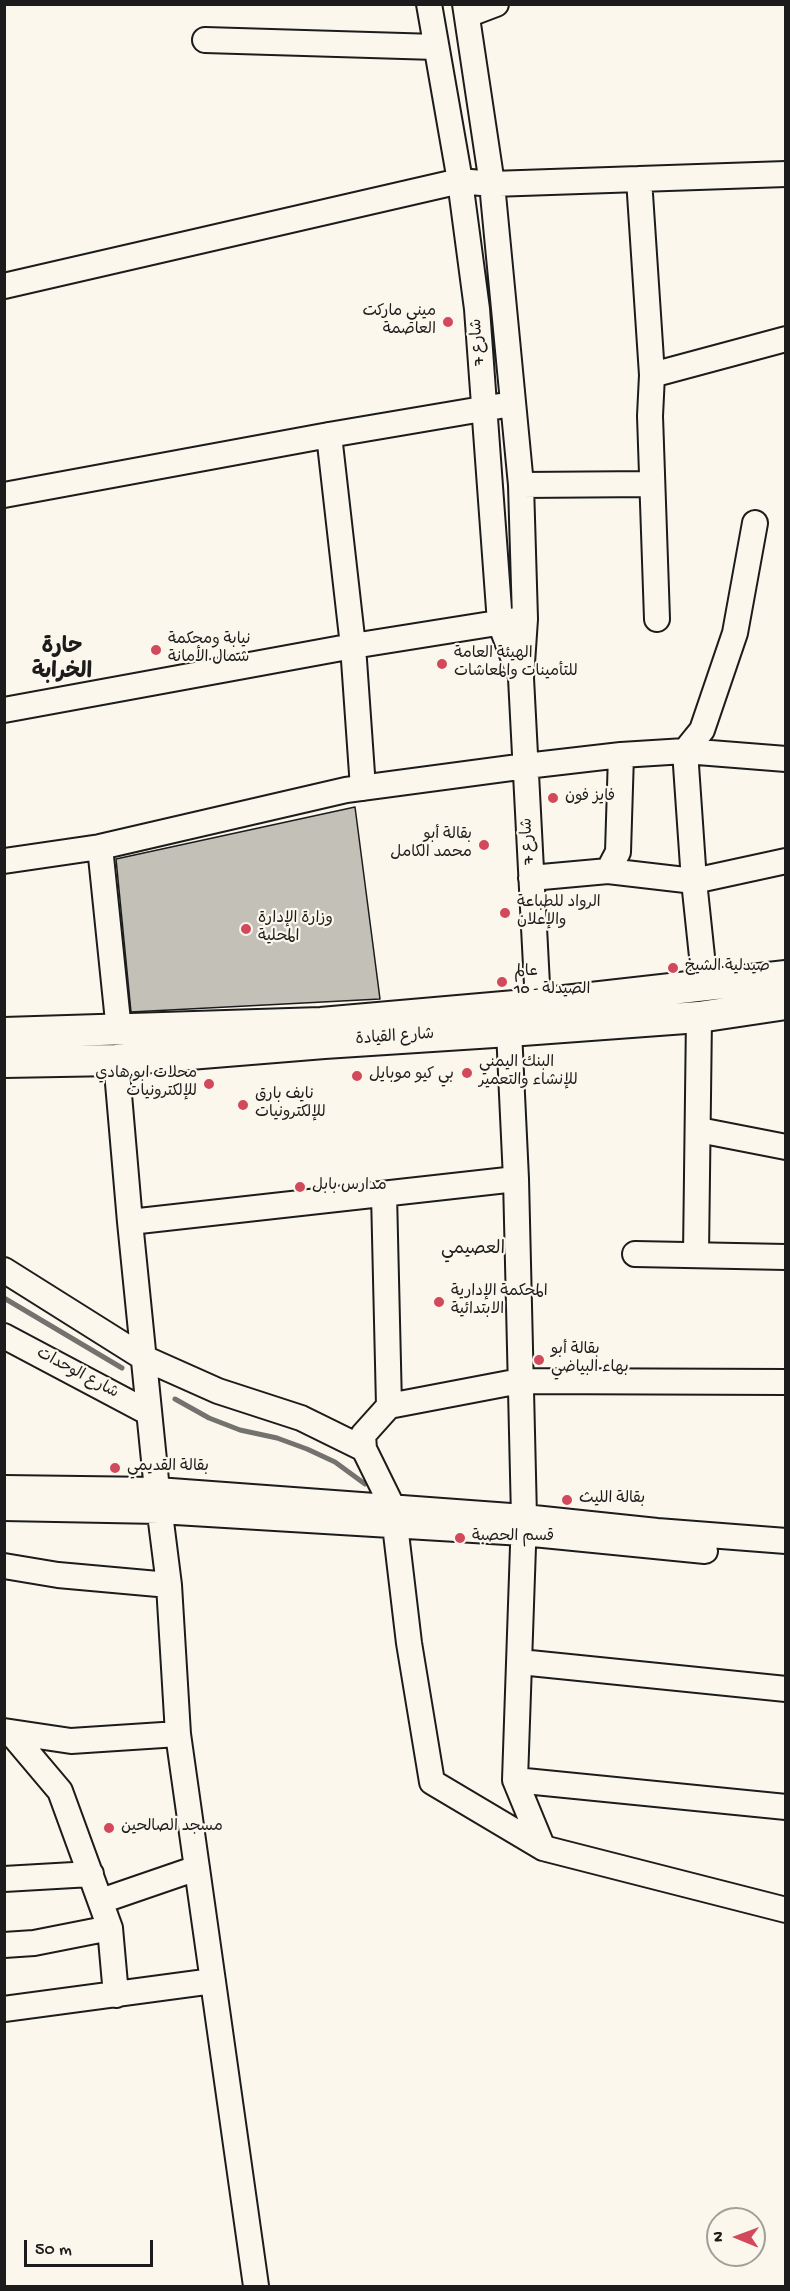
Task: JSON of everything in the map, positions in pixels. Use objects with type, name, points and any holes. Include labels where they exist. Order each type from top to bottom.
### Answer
[{"type":"main road","name":"شارع القيادة","points":[[4,1033],[321,1023],[538,1004],[786,976]]},
{"type":"main road","name":"شارع القيادة","points":[[4,1062],[116,1060],[699,1017],[786,1004]]},
{"type":"street","name":"شارع 7","points":[[429,4],[460,181],[477,309],[500,622],[521,678]]},
{"type":"street","points":[[466,10],[496,4]]},
{"type":"street","name":"شارع 7","points":[[466,10],[492,184],[520,485],[525,618],[521,678],[538,1004]]},
{"type":"street","points":[[205,40],[436,46]]},
{"type":"street","points":[[4,286],[460,181],[492,184],[786,174]]},
{"type":"street","points":[[639,179],[652,375],[650,416],[657,620]]},
{"type":"street","points":[[652,375],[786,339]]},
{"type":"street","points":[[4,495],[329,435],[483,408],[514,405]]},
{"type":"street","points":[[329,435],[353,646],[363,788]]},
{"type":"street","points":[[520,485],[652,484]]},
{"type":"street","points":[[705,985],[694,881],[685,751],[702,730],[735,633],[755,523]]},
{"type":"street","points":[[4,710],[353,646],[525,618]]},
{"type":"street","points":[[4,861],[100,848],[363,788],[526,766],[621,755],[685,751],[786,759]]},
{"type":"street","points":[[608,871],[618,852],[621,755]]},
{"type":"street","points":[[100,848],[119,1030]]},
{"type":"street","points":[[531,878],[608,871],[694,881],[786,861]]},
{"type":"street","points":[[696,1254],[699,1017]]},
{"type":"street","points":[[509,1031],[516,1179],[523,1525],[520,1662],[514,1780],[543,1848]]},
{"type":"street","points":[[116,1060],[149,1413],[169,1585],[178,1734],[256,2286]]},
{"type":"street","points":[[699,1130],[786,1147]]},
{"type":"street","points":[[130,1222],[516,1179]]},
{"type":"street","points":[[384,1194],[389,1406]]},
{"type":"street","points":[[635,1254],[786,1257]]},
{"type":"street","points":[[4,1270],[144,1358],[218,1391],[301,1418],[364,1449]]},
{"type":"street","name":"شارع الوحدات","points":[[4,1336],[149,1413]]},
{"type":"street","points":[[786,1382],[520,1381],[389,1406],[363,1435],[364,1449],[394,1517],[410,1643],[432,1782],[543,1848],[786,1910]]},
{"type":"street","points":[[4,1488],[394,1517],[786,1540]]},
{"type":"street","points":[[4,1508],[158,1500]]},
{"type":"street","points":[[523,1525],[658,1548],[786,1557]]},
{"type":"street","points":[[4,1566],[58,1575],[169,1585]]},
{"type":"street","points":[[520,1662],[786,1689]]},
{"type":"street","points":[[8,1732],[71,1741],[178,1734]]},
{"type":"street","points":[[8,1732],[60,1791],[110,1928],[116,1995]]},
{"type":"street","points":[[514,1780],[786,1807]]},
{"type":"street","points":[[101,1901],[197,1868]]},
{"type":"street","points":[[4,1879],[91,1874]]},
{"type":"street","points":[[4,1945],[34,1943],[110,1928]]},
{"type":"street","points":[[4,2010],[213,1981]]},
{"type":"building","name":"وزارة الإدارة المحلية","points":[[355,807],[380,999],[131,1012],[116,859]]},
{"type":"waterway","points":[[4,1298],[122,1368]]},
{"type":"waterway","points":[[175,1399],[209,1418],[240,1430],[277,1438],[307,1449],[335,1462],[365,1484]]},
{"type":"place","name":"ميني ماركت العاصمة","points":[[448,322]]},
{"type":"place","name":"نيابة ومحكمة شمال الأمانة","points":[[156,650]]},
{"type":"place","name":"الهيئة العامة للتأمينات والمعاشات","points":[[442,664]]},
{"type":"place","name":"فايز فون","points":[[553,798]]},
{"type":"place","name":"بقالة أبو محمد الكامل","points":[[484,845]]},
{"type":"place","name":"الرواد للطباعة والإعلان","points":[[505,913]]},
{"type":"place","name":"وزارة الإدارة المحلية","points":[[246,929]]},
{"type":"place","name":"صيدلية الشيخ","points":[[673,968]]},
{"type":"place","name":"عالم الصيدلة - 10","points":[[502,982]]},
{"type":"place","name":"البنك اليمني للإنشاء والتعمير","points":[[467,1073]]},
{"type":"place","name":"بي كيو موبايل","points":[[357,1076]]},
{"type":"place","name":"محلات ابو هادي للإلكترونيات","points":[[209,1084]]},
{"type":"place","name":"نايف بارق للإلكترونيات","points":[[243,1105]]},
{"type":"place","name":"مدارس بابل","points":[[300,1187]]},
{"type":"place","name":"المحكمة الإدارية الابتدائية","points":[[439,1302]]},
{"type":"place","name":"بقالة أبو بهاء البياضي","points":[[539,1360]]},
{"type":"place","name":"بقالة القديمي","points":[[115,1468]]},
{"type":"place","name":"بقالة الليث","points":[[567,1500]]},
{"type":"place","name":"قسم الحصبة","points":[[460,1538]]},
{"type":"place","name":"مسجد الصالحين","points":[[109,1828]]},
{"type":"district","name":"حارة الخرابة","points":[[62,662]]},
{"type":"district","name":"العصيمي","points":[[473,1250]]}]
